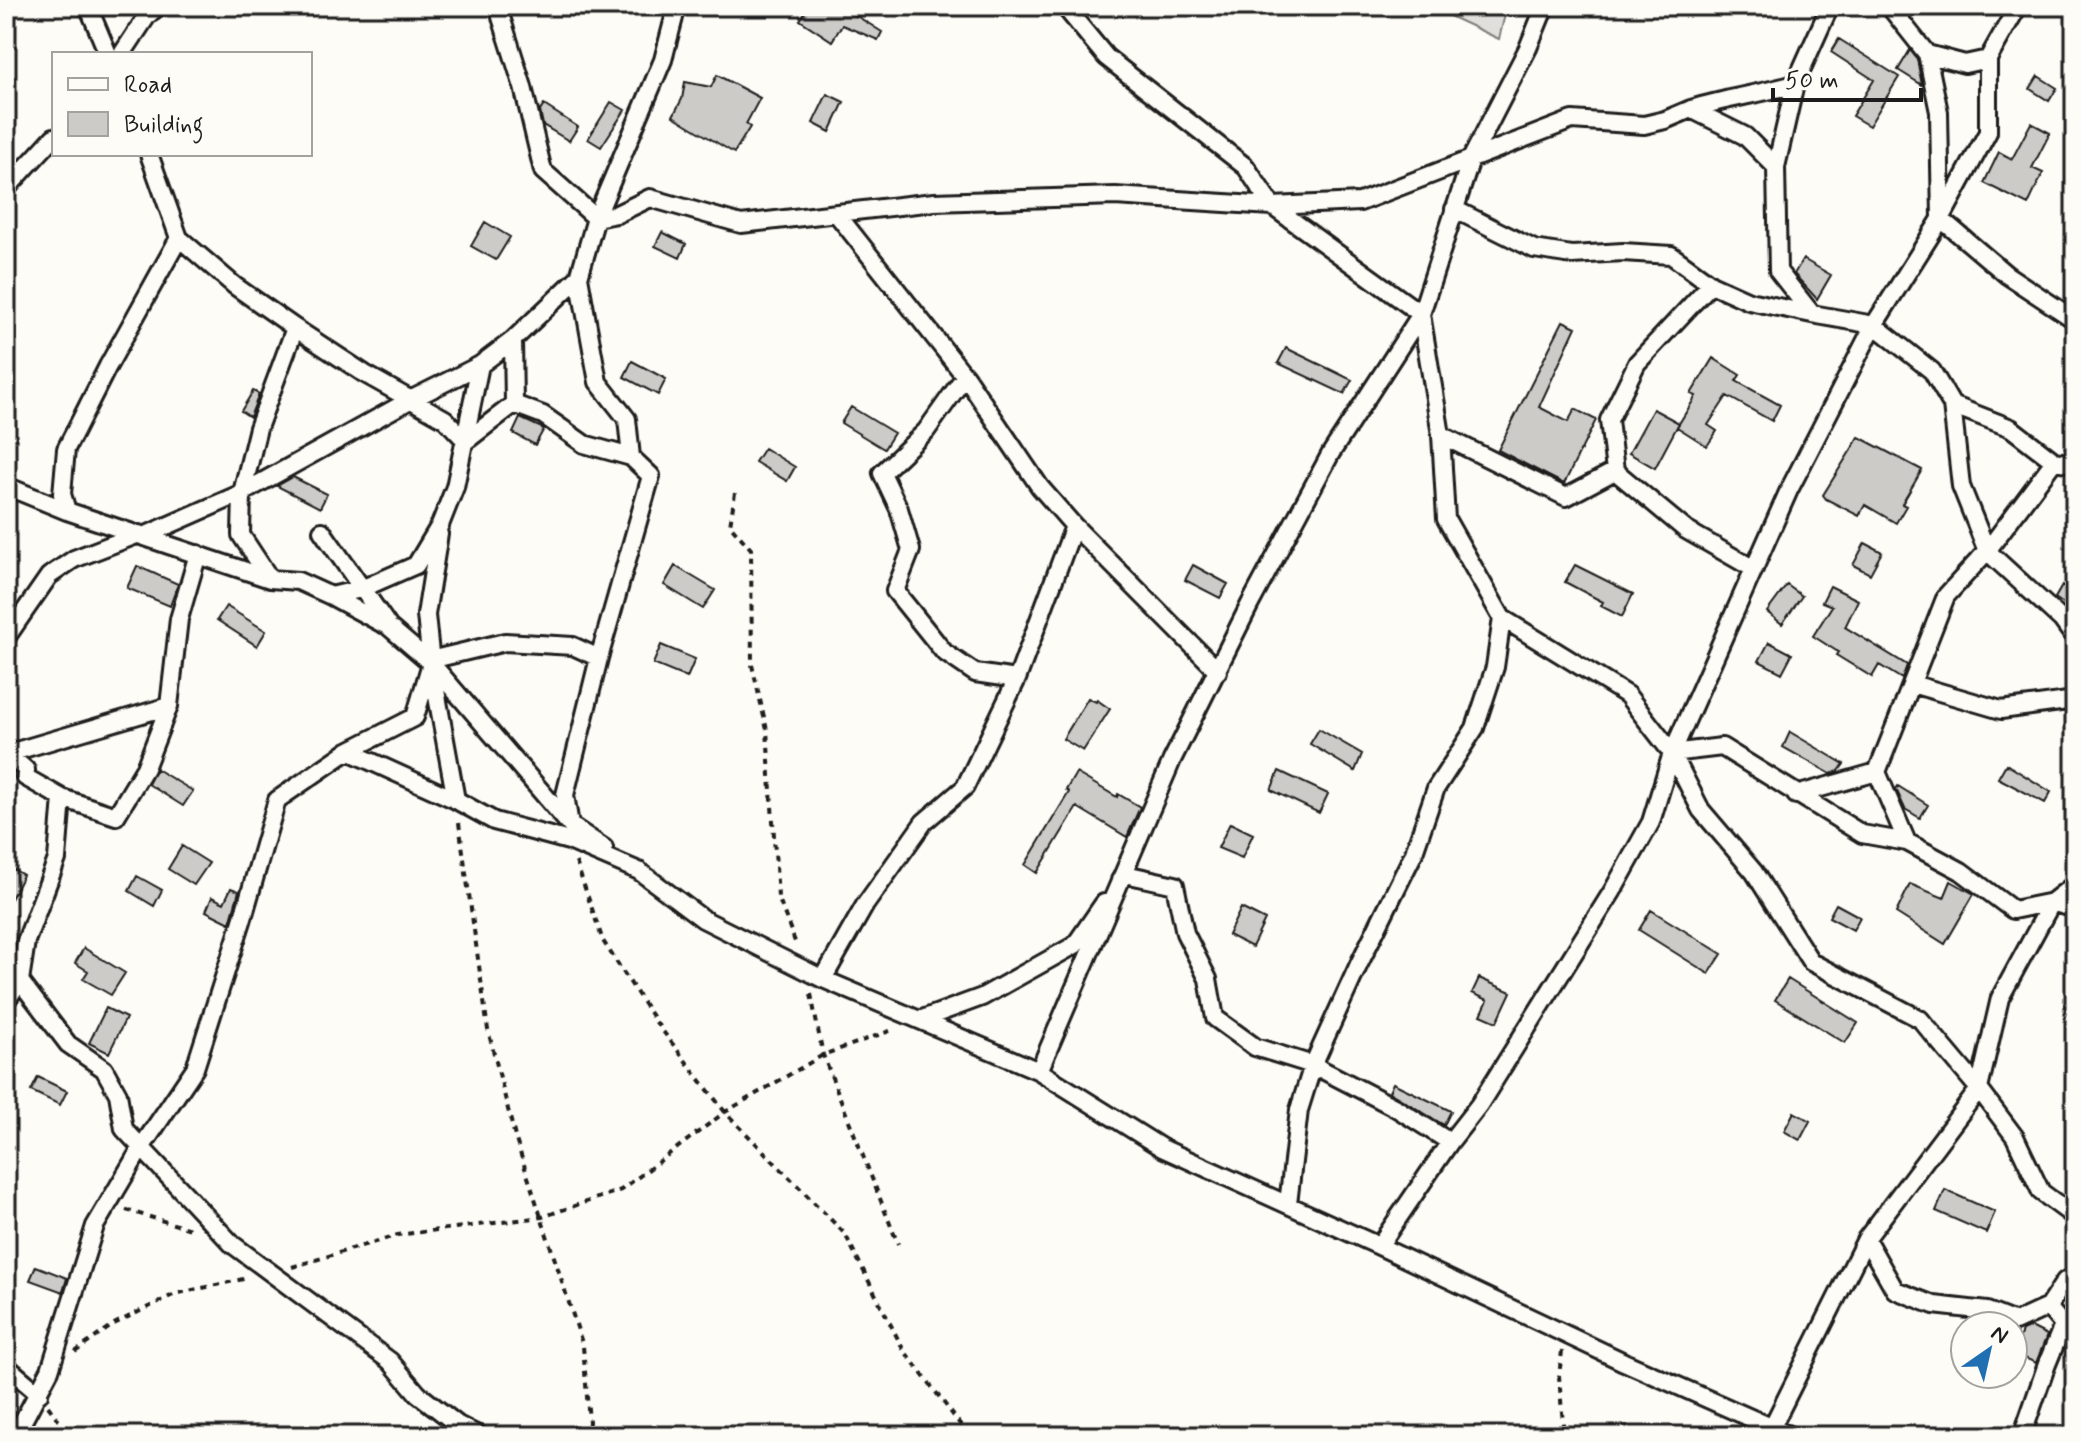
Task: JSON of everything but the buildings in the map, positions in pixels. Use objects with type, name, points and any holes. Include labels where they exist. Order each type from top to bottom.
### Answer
[{"type":"street","points":[[88,6],[107,52]]},
{"type":"street","points":[[123,52],[147,16],[158,6]]},
{"type":"street","points":[[631,457],[627,419],[598,382],[579,277],[596,218],[663,60],[677,6]]},
{"type":"street","points":[[1064,6],[1106,57],[1246,167],[1272,206],[1421,314],[1441,435],[1446,519],[1502,618],[1627,695],[1672,753],[1701,810],[1754,872],[1811,962],[1920,1019],[2015,1137],[2041,1192],[2075,1217]]},
{"type":"street","points":[[1039,1071],[1172,760],[1250,604],[1331,453],[1421,314],[1471,159],[1528,48],[1545,6]]},
{"type":"street","points":[[1812,314],[1778,271],[1776,167],[1795,84],[1830,6]]},
{"type":"street","points":[[1889,6],[1927,54],[1939,112],[1941,219],[2007,275],[2075,320]]},
{"type":"street","points":[[1379,1246],[1479,1105],[1612,892],[1651,822],[1672,753],[1806,454],[1874,325],[1941,219],[1988,132],[1988,59],[2018,6]]},
{"type":"street","points":[[497,10],[523,87],[543,171],[596,218]]},
{"type":"street","points":[[1927,54],[1965,64],[1988,59]]},
{"type":"street","points":[[596,218],[617,214],[650,198],[741,224],[934,202],[1115,196],[1272,206],[1360,202],[1572,120],[1644,125],[1730,97],[1795,84]]},
{"type":"street","points":[[1691,109],[1745,136],[1776,167]]},
{"type":"street","points":[[6,189],[52,139]]},
{"type":"street","points":[[150,156],[179,238],[235,286],[365,374],[445,419],[466,441]]},
{"type":"street","points":[[1454,209],[1534,249],[1572,255],[1623,252],[1671,255],[1711,284],[1749,301],[1874,325],[1932,371],[1952,405],[1961,486],[1987,551],[2062,620],[2075,638]]},
{"type":"street","points":[[836,213],[965,376],[1040,487],[1074,526],[1218,671]]},
{"type":"street","points":[[67,511],[62,494],[66,449],[179,238]]},
{"type":"street","points":[[6,638],[49,576],[74,559],[242,493],[480,365],[513,340],[579,277]]},
{"type":"street","points":[[1711,284],[1637,363],[1609,420],[1615,471],[1686,530],[1754,569]]},
{"type":"street","points":[[270,579],[241,535],[242,493],[258,428],[295,328]]},
{"type":"street","points":[[513,340],[514,404]]},
{"type":"street","points":[[331,596],[361,589],[416,565],[440,525],[455,487],[480,365]]},
{"type":"street","points":[[965,376],[926,431],[882,473],[899,509],[911,550],[895,591],[944,652],[975,673],[1017,679]]},
{"type":"street","points":[[514,404],[543,415],[584,444],[631,457],[651,476],[599,658],[565,795],[569,833]]},
{"type":"street","points":[[466,441],[514,404]]},
{"type":"street","points":[[1952,405],[2011,428],[2054,461],[2075,464]]},
{"type":"street","points":[[1441,435],[1566,497],[1615,471]]},
{"type":"street","points":[[1907,842],[1877,772],[1946,596],[1987,551],[2054,461]]},
{"type":"street","points":[[6,486],[67,511],[270,579],[298,581],[389,627],[430,662],[569,833]]},
{"type":"street","points":[[440,525],[426,615],[430,662],[456,800]]},
{"type":"street","points":[[823,979],[865,905],[924,822],[965,787],[1017,679],[1074,526]]},
{"type":"street","points":[[322,531],[389,627]]},
{"type":"street","points":[[6,753],[26,770],[25,777],[62,798],[116,816],[145,768],[169,706],[179,619],[198,554]]},
{"type":"street","points":[[1288,1204],[1299,1110],[1313,1065],[1413,855],[1436,788],[1475,728],[1495,667],[1502,618]]},
{"type":"street","points":[[430,662],[505,642],[573,646],[599,658]]},
{"type":"street","points":[[15,1436],[50,1370],[95,1226],[141,1148],[195,1068],[277,800],[348,751],[415,717],[430,662]]},
{"type":"street","points":[[1912,684],[2001,710],[2075,700]]},
{"type":"street","points":[[6,753],[169,706]]},
{"type":"street","points":[[1672,753],[1722,747],[1862,834],[1907,842],[1961,871],[2013,910],[2052,902],[2075,909]]},
{"type":"street","points":[[348,751],[456,800],[494,821],[569,833],[639,871],[703,919],[823,979],[1039,1071],[1162,1148],[1379,1246],[1564,1335],[1791,1436]]},
{"type":"street","points":[[1796,795],[1877,772]]},
{"type":"street","points":[[6,1001],[20,981],[26,941],[57,859],[62,798]]},
{"type":"street","points":[[1125,874],[1175,885],[1185,933],[1208,979],[1215,1018],[1255,1047],[1313,1065],[1396,1108],[1450,1142]]},
{"type":"street","points":[[922,1019],[982,997],[1075,945],[1125,874]]},
{"type":"street","points":[[1772,1427],[1866,1239],[1979,1089],[2000,998],[2052,902],[2075,884]]},
{"type":"street","points":[[20,981],[68,1044],[104,1069],[118,1094],[124,1129],[232,1244],[390,1361],[418,1394],[458,1425],[480,1436]]},
{"type":"street","points":[[1866,1239],[1895,1290],[1934,1305],[1987,1311],[2015,1322],[2048,1307],[2065,1281],[2075,1277]]},
{"type":"street","points":[[2022,1436],[2069,1326],[2048,1307]]},
{"type":"street","points":[[6,1366],[39,1394]]},
{"type":"path","points":[[735,493],[730,525],[751,549],[752,665],[767,730],[778,897],[806,970],[823,1055],[898,1244]]},
{"type":"path","points":[[456,800],[488,1030],[515,1137],[583,1346],[589,1422],[587,1436]]},
{"type":"path","points":[[569,833],[603,941],[655,1021],[725,1112],[845,1234],[903,1349],[969,1436]]},
{"type":"path","points":[[50,1370],[114,1324],[175,1294],[271,1273],[398,1235],[542,1217],[621,1190],[725,1112],[823,1055],[922,1019]]},
{"type":"path","points":[[108,1206],[195,1230]]},
{"type":"path","points":[[1564,1335],[1559,1376],[1564,1436]]},
{"type":"path","points":[[39,1394],[70,1436]]},
{"type":"path","points":[[1565,1427],[1570,1436]]},
{"type":"shaded area","points":[[1428,6],[1507,6],[1499,39]]}]
